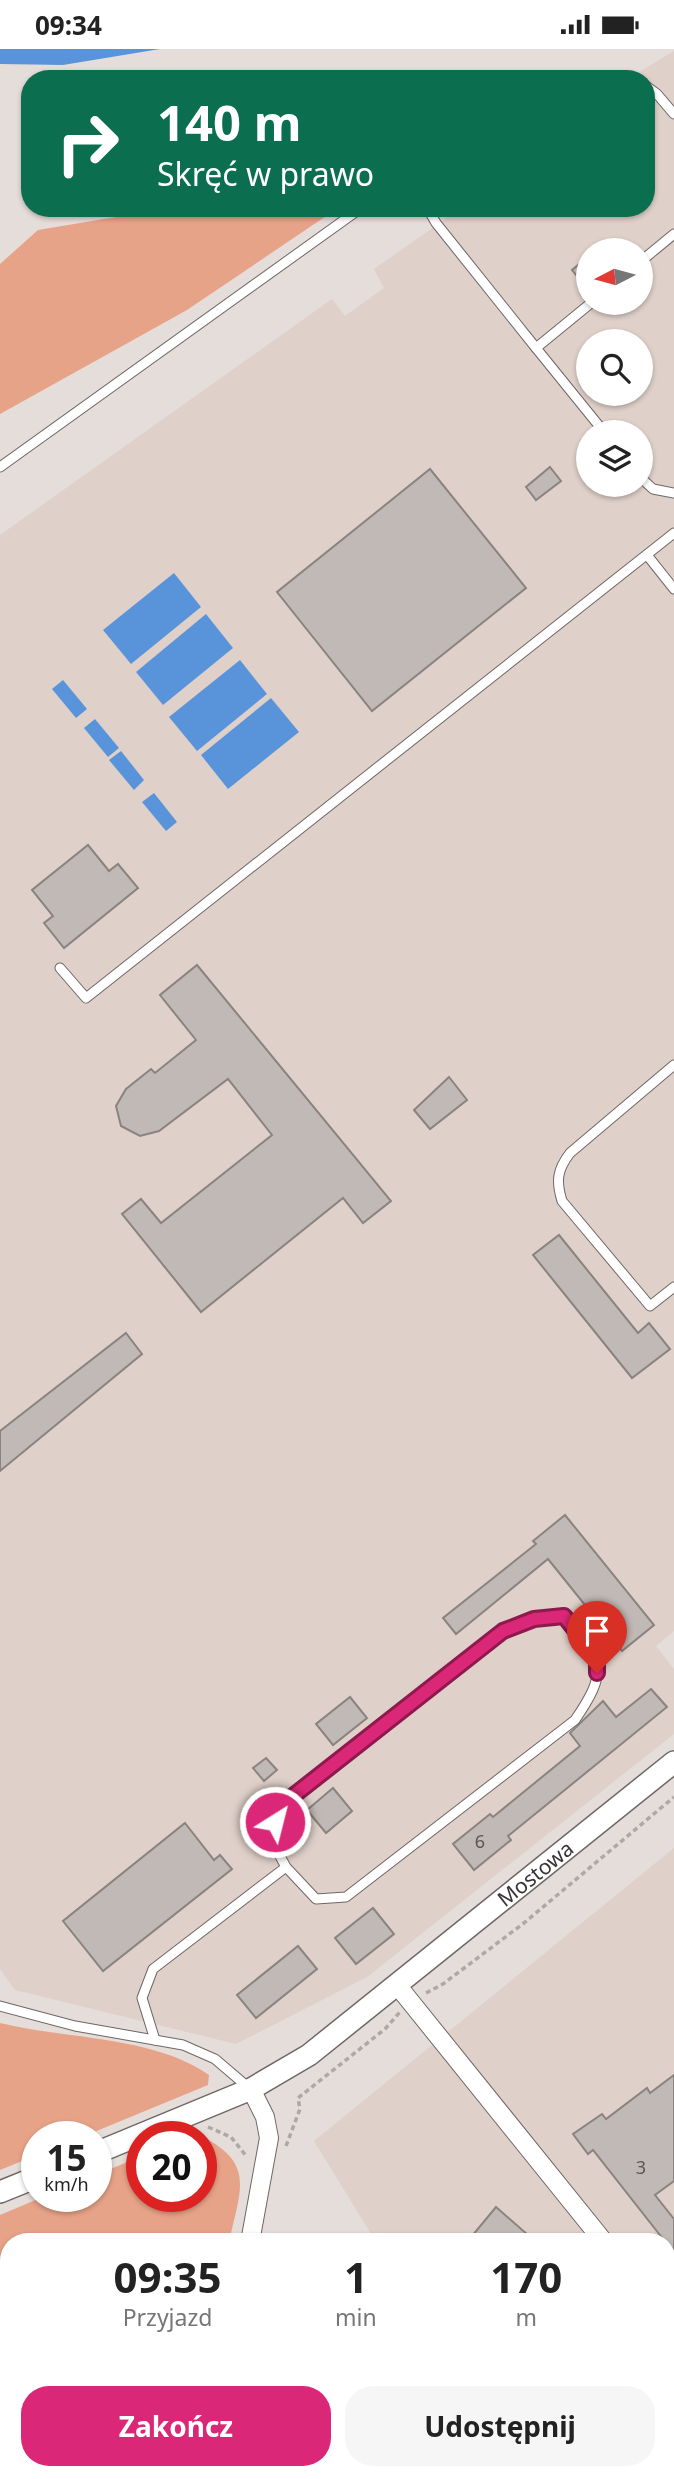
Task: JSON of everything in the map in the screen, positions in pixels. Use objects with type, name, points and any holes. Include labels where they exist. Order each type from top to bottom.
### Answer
[{"type":"street","name":"Mostowa","points":[[112,2146],[251,2089],[309,2055],[674,1762]]},
{"type":"street","points":[[397,1985],[597,2233]]},
{"type":"street","points":[[251,2089],[265,2117],[269,2138],[252,2233]]},
{"type":"street","points":[[0,2192],[21,2183]]},
{"type":"lane","points":[[655,93],[674,114]]},
{"type":"lane","points":[[0,467],[347,217]]},
{"type":"lane","points":[[432,217],[594,420]]},
{"type":"lane","points":[[653,251],[674,234]]},
{"type":"lane","points":[[536,348],[576,315]]},
{"type":"lane","points":[[653,489],[674,493]]},
{"type":"lane","points":[[60,968],[86,997],[674,533]]},
{"type":"lane","points":[[647,555],[674,589]]},
{"type":"lane","points":[[674,1065],[570,1153],[558,1168],[558,1187],[562,1201],[650,1306],[674,1287]]},
{"type":"lane","points":[[564,1616],[597,1657],[596,1689],[575,1720],[346,1897],[316,1899],[286,1867],[270,1838],[279,1807],[503,1631],[534,1619],[564,1616]]},
{"type":"lane","points":[[155,2040],[142,1997],[153,1969],[286,1867]]},
{"type":"lane","points":[[0,2006],[75,2027],[183,2045],[215,2059],[251,2089]]},
{"type":"path","points":[[298,2098],[385,2029],[411,2002],[443,1985],[524,1923],[674,1797]]},
{"type":"shaded area","points":[[674,51],[674,1631],[656,1646],[674,1669],[674,1734],[367,1977],[236,2044],[15,1990],[0,1969],[0,535],[332,299],[345,316],[384,288],[374,269],[446,217],[655,217],[655,70],[643,70]]},
{"type":"shaded area","points":[[116,217],[325,217],[187,310],[0,414],[0,264],[38,230]]},
{"type":"shaded area","points":[[674,1848],[674,2233],[370,2233],[314,2141]]},
{"type":"shaded area","points":[[0,2023],[136,2046],[187,2062],[209,2075],[208,2085],[112,2125],[112,2121],[21,2121],[21,2161],[0,2170]]},
{"type":"shaded area","points":[[217,2145],[229,2155],[240,2178],[231,2233],[0,2233],[0,2215],[21,2206],[21,2212],[112,2212],[112,2168],[126,2163],[126,2212],[217,2212]]},
{"type":"water","points":[[0,49],[160,49],[63,65],[0,64]]},
{"type":"water","points":[[174,573],[201,607],[131,664],[103,630]]},
{"type":"water","points":[[206,614],[233,648],[163,705],[136,672]]},
{"type":"water","points":[[240,660],[267,694],[197,751],[169,717]]},
{"type":"water","points":[[63,680],[87,709],[76,718],[52,689]]},
{"type":"water","points":[[271,698],[299,732],[228,789],[201,755]]},
{"type":"water","points":[[95,719],[119,748],[108,757],[84,728]]},
{"type":"water","points":[[121,751],[144,780],[134,790],[109,760]]},
{"type":"water","points":[[154,793],[177,822],[166,831],[142,802]]},
{"type":"building","points":[[550,467],[561,481],[536,500],[526,487]]},
{"type":"building","points":[[430,469],[526,588],[372,711],[277,592]]},
{"type":"building","points":[[88,845],[109,871],[118,864],[138,888],[64,948],[44,923],[53,916],[32,890]]},
{"type":"building","points":[[197,965],[391,1201],[363,1223],[343,1198],[201,1312],[122,1214],[141,1199],[161,1223],[272,1135],[228,1079],[159,1131],[140,1136],[121,1126],[116,1106],[126,1089],[151,1069],[155,1073],[196,1040],[160,995]]},
{"type":"building","points":[[449,1077],[467,1100],[430,1129],[414,1110]]},
{"type":"building","points":[[559,1235],[638,1333],[649,1323],[670,1349],[632,1378],[533,1255]]},
{"type":"building","points":[[126,1333],[142,1354],[0,1471],[0,1431]]},
{"type":"building","points":[[565,1515],[654,1625],[622,1651],[548,1559],[456,1634],[443,1618],[536,1544],[533,1541]]},
{"type":"building","points":[[651,1689],[667,1707],[508,1836],[511,1840],[474,1870],[453,1844],[490,1814],[493,1817],[580,1746],[570,1733],[603,1701],[616,1717]]},
{"type":"building","points":[[350,1697],[367,1718],[333,1745],[316,1724]]},
{"type":"building","points":[[266,1758],[277,1770],[264,1781],[253,1768]]},
{"type":"building","points":[[333,1788],[352,1811],[326,1833],[307,1810]]},
{"type":"building","points":[[185,1823],[214,1860],[220,1855],[232,1869],[103,1971],[63,1921]]},
{"type":"building","points":[[373,1908],[394,1934],[356,1964],[335,1938]]},
{"type":"building","points":[[298,1946],[317,1969],[256,2018],[237,1995]]},
{"type":"building","points":[[674,2075],[674,2181],[655,2195],[674,2219],[674,2233],[658,2233],[593,2150],[588,2154],[573,2134],[602,2114],[606,2119],[647,2088],[650,2093]]},
{"type":"building","points":[[496,2207],[526,2233],[474,2233]]},
{"type":"route","points":[[275,1822],[279,1807],[503,1631],[534,1619],[564,1616],[597,1657],[597,1673]]}]
